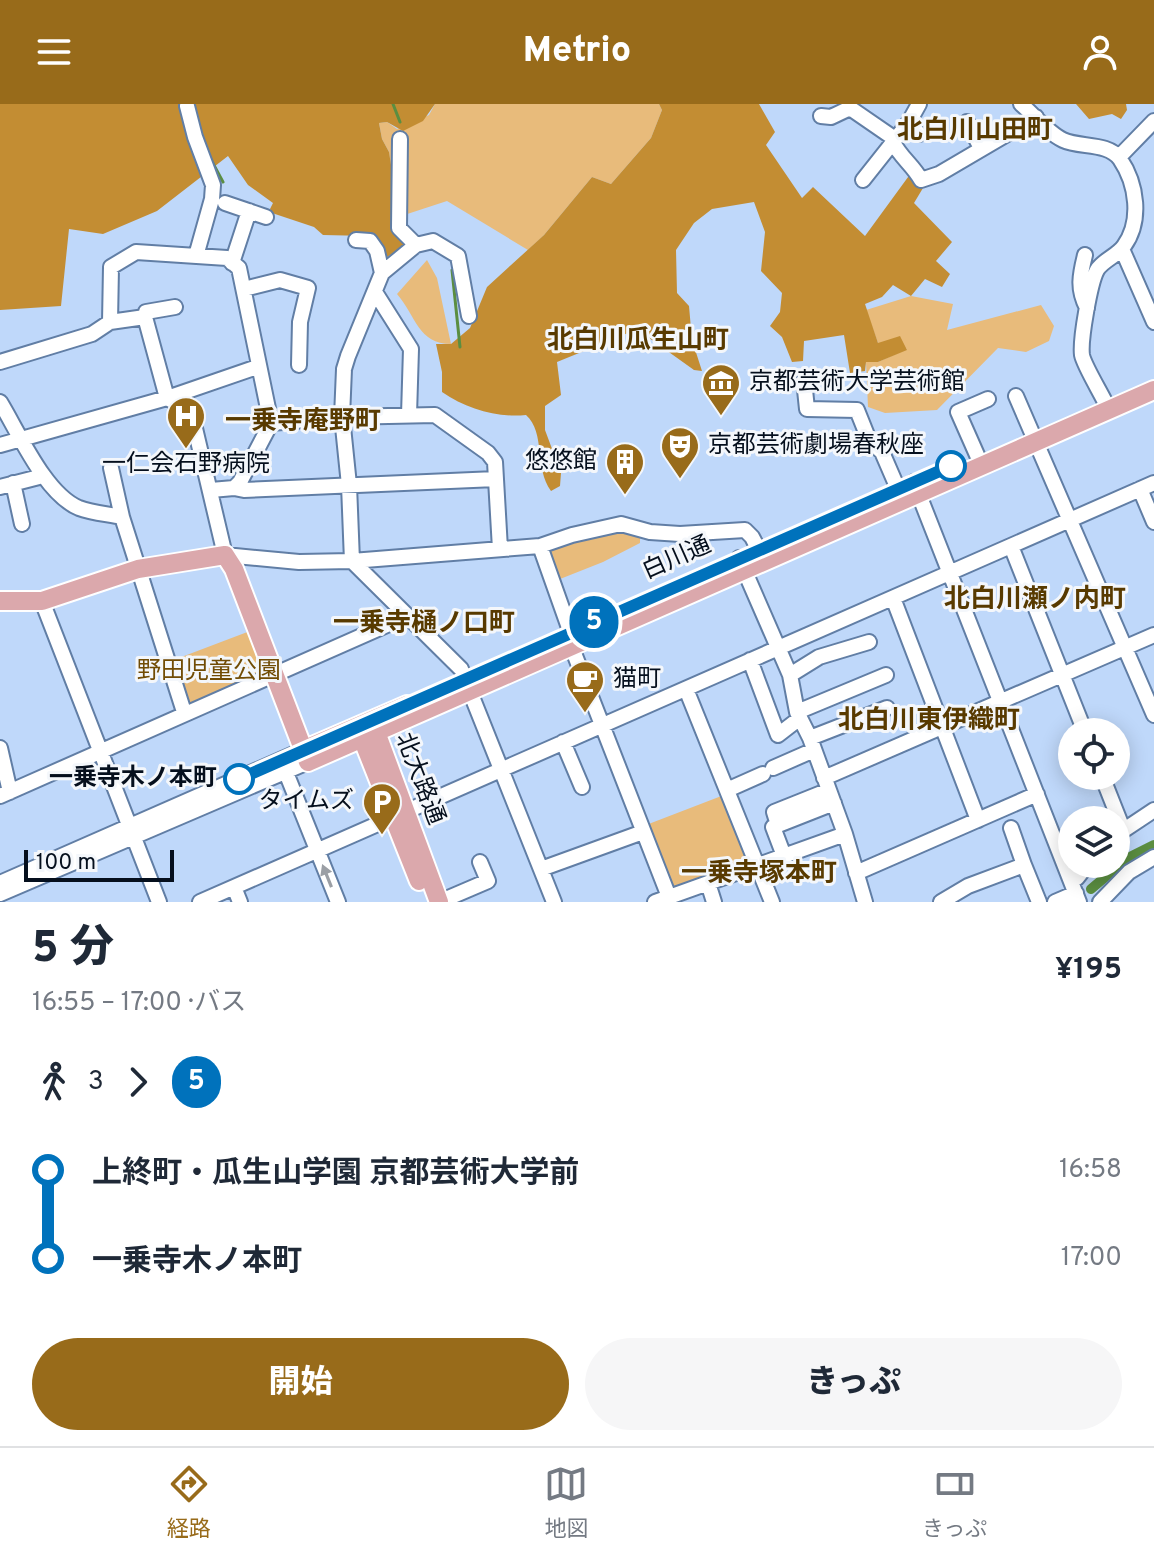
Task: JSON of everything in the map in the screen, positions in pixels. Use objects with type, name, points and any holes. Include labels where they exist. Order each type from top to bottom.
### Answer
[{"type":"main road","name":"白川通","points":[[305,756],[1106,404],[1154,377]]},
{"type":"main road","name":"白川通","points":[[1106,404],[1154,390]]},
{"type":"main road","name":"白川通","points":[[910,488],[977,455],[1033,436]]},
{"type":"main road","points":[[0,601],[42,601],[138,569],[225,555],[234,569],[305,756]]},
{"type":"main road","name":"北大路通","points":[[367,731],[439,902]]},
{"type":"main road","name":"北大路通","points":[[399,813],[427,902]]},
{"type":"street","points":[[863,180],[909,122],[919,104]]},
{"type":"street","points":[[1021,104],[1065,141],[1108,150],[1119,157],[1132,187],[1135,220],[1122,249],[1107,259],[1096,272],[1082,334],[1082,357],[1106,404]]},
{"type":"street","points":[[187,106],[213,185],[196,256]]},
{"type":"street","points":[[821,116],[831,117],[850,108],[894,140],[898,154],[915,169],[921,180],[939,174],[1036,117]]},
{"type":"street","points":[[909,122],[919,134]]},
{"type":"street","points":[[967,122],[981,148]]},
{"type":"street","points":[[1119,157],[1153,125]]},
{"type":"street","points":[[400,139],[399,228],[416,245]]},
{"type":"street","points":[[225,203],[266,217]]},
{"type":"street","points":[[232,263],[249,211]]},
{"type":"street","points":[[356,240],[370,241],[377,251],[382,273]]},
{"type":"street","points":[[469,316],[458,256],[433,241],[416,245],[382,273],[344,369],[342,417],[352,561],[461,669],[554,902]]},
{"type":"street","points":[[1122,249],[1148,293],[1154,322]]},
{"type":"street","points":[[110,322],[111,267],[136,252],[227,258],[239,268],[271,423],[234,488]]},
{"type":"street","points":[[1085,255],[1079,276],[1080,295],[1087,308]]},
{"type":"street","points":[[244,289],[280,280],[308,288],[300,322],[299,365]]},
{"type":"street","points":[[375,292],[411,349],[409,415]]},
{"type":"street","points":[[175,307],[146,312],[145,317],[167,398],[188,409],[225,555],[299,562],[352,561],[540,546],[621,524],[650,532],[680,534],[745,530],[761,555]]},
{"type":"street","points":[[0,362],[92,334],[110,322],[145,317]]},
{"type":"street","points":[[0,445],[167,398],[257,367]]},
{"type":"street","points":[[804,380],[807,409],[857,410],[869,440],[910,488],[950,573],[1037,794],[1068,896]]},
{"type":"street","points":[[1016,396],[1154,715]]},
{"type":"street","points":[[977,455],[958,412],[988,399]]},
{"type":"street","points":[[0,402],[43,476],[62,498],[80,508],[122,517]]},
{"type":"street","points":[[271,423],[342,417],[435,415],[488,453],[495,462],[500,549]]},
{"type":"street","points":[[111,468],[122,517],[184,712]]},
{"type":"street","points":[[22,524],[7,485],[43,476]]},
{"type":"street","points":[[211,490],[496,479]]},
{"type":"street","points":[[200,902],[1147,486],[1154,522]]},
{"type":"street","points":[[540,546],[601,726],[643,832],[665,900],[845,834]]},
{"type":"street","points":[[1011,546],[1079,718]]},
{"type":"street","points":[[741,564],[790,675],[798,715],[845,834],[863,901]]},
{"type":"street","points":[[893,598],[978,820]]},
{"type":"street","points":[[42,601],[159,902]]},
{"type":"street","points":[[0,748],[5,794],[184,712],[407,616]]},
{"type":"street","points":[[784,856],[773,827],[778,825],[774,812],[829,790],[941,727],[1154,635]]},
{"type":"street","points":[[790,675],[819,657],[869,642]]},
{"type":"street","points":[[750,660],[778,733],[798,715],[886,675]]},
{"type":"street","points":[[686,689],[772,902]]},
{"type":"street","points":[[727,790],[887,708]]},
{"type":"street","points":[[563,742],[582,787]]},
{"type":"street","name":"白川通","points":[[0,894],[305,756]]},
{"type":"street","points":[[283,766],[338,902]]},
{"type":"street","points":[[856,873],[1037,794]]},
{"type":"street","points":[[1130,825],[1154,810]]},
{"type":"street","points":[[1011,828],[1039,902]]},
{"type":"street","name":"白川通","points":[[0,883],[133,832]]},
{"type":"street","points":[[541,869],[643,832]]},
{"type":"street","points":[[1100,902],[1129,872],[1154,857]]},
{"type":"street","points":[[947,901],[968,886],[1024,865]]},
{"type":"street","points":[[439,902],[484,884],[488,881],[486,867]]},
{"type":"street","points":[[1068,896],[1077,878]]},
{"type":"street","points":[[708,883],[714,902]]},
{"type":"street","points":[[234,887],[240,902]]},
{"type":"green space","points":[[435,104],[659,104],[662,110],[651,138],[611,184],[592,177],[528,250],[447,201],[395,218],[389,152],[379,123],[387,122],[397,129],[429,115]]},
{"type":"green space","points":[[427,260],[437,278],[451,344],[440,343],[424,334],[397,294]]},
{"type":"green space","points":[[911,296],[953,304],[947,330],[1041,305],[1054,326],[1049,341],[1026,352],[998,348],[937,410],[885,413],[868,407],[866,362],[878,362],[907,349],[878,343],[866,310]]},
{"type":"green space","points":[[618,530],[640,532],[640,543],[555,581],[545,549]]},
{"type":"green space","name":"野田児童公園","points":[[250,631],[265,670],[262,675],[191,706],[185,704],[171,661]]},
{"type":"green space","points":[[724,795],[750,859],[746,867],[675,891],[668,887],[646,825]]},
{"type":"shaded area","points":[[0,104],[435,104],[423,121],[403,131],[387,122],[379,123],[389,152],[408,244],[387,257],[368,236],[323,235],[314,227],[272,213],[273,203],[248,185],[228,156],[157,211],[103,234],[69,229],[61,306],[0,310]]},
{"type":"shaded area","points":[[659,104],[759,104],[775,132],[766,145],[802,198],[813,187],[865,236],[911,173],[923,188],[914,203],[952,242],[936,261],[950,274],[942,287],[925,279],[911,296],[893,285],[882,297],[865,304],[878,343],[900,336],[907,350],[878,362],[866,362],[865,371],[850,373],[844,335],[804,341],[803,361],[792,362],[782,337],[770,326],[780,312],[782,293],[761,271],[765,232],[754,202],[712,209],[694,223],[676,250],[677,293],[689,306],[692,340],[702,371],[694,370],[645,335],[628,333],[557,362],[561,395],[545,406],[545,430],[561,473],[560,486],[551,491],[543,472],[532,422],[526,415],[482,411],[442,392],[442,372],[436,344],[451,344],[470,328],[487,287],[544,235],[592,177],[611,184],[651,138],[662,110]]},
{"type":"shaded area","points":[[1076,104],[1126,104],[1127,110],[1121,119],[1112,114],[1089,119]]},
{"type":"waterway","points":[[393,104],[400,122]]},
{"type":"waterway","points":[[209,156],[223,182]]},
{"type":"waterway","points":[[452,270],[460,347]]},
{"type":"waterway","points":[[1091,889],[1128,858],[1154,845]]},
{"type":"bus line","name":"5","points":[[239,779],[951,466]]},
{"type":"place","name":"京都芸術大学芸術館","points":[[721,417]]},
{"type":"place","name":"一仁会石野病院","points":[[186,450]]},
{"type":"place","name":"京都芸術劇場春秋座","points":[[680,480]]},
{"type":"place","name":"悠悠館","points":[[625,496]]},
{"type":"place","name":"猫町","points":[[585,714]]},
{"type":"place","name":"一乗寺木ノ本町","points":[[239,779]]},
{"type":"place","name":"タイムズ","points":[[382,836]]},
{"type":"district","name":"北白川山田町","points":[[975,131]]},
{"type":"district","name":"北白川瓜生山町","points":[[638,341]]},
{"type":"district","name":"一乗寺庵野町","points":[[303,422]]},
{"type":"district","name":"北白川瀬ノ内町","points":[[1035,600]]},
{"type":"district","name":"一乗寺樋ノ口町","points":[[424,624]]},
{"type":"district","name":"北白川東伊織町","points":[[929,721]]},
{"type":"district","name":"一乗寺塚本町","points":[[759,874]]}]
